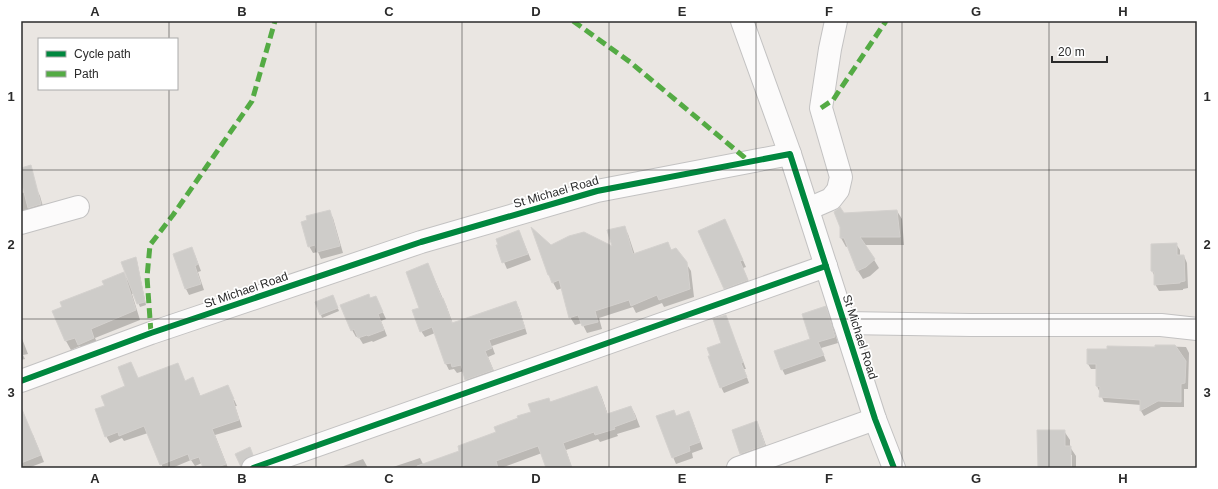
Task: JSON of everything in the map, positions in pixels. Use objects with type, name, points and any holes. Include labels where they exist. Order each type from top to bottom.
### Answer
[{"type":"street","name":"St Michael Road","points":[[742,21],[790,154],[875,419],[894,468]]},
{"type":"street","points":[[808,209],[831,200],[838,190],[842,177],[821,108],[836,21]]},
{"type":"street","name":"St Michael Road","points":[[21,381],[158,331],[429,240],[597,191],[790,154]]},
{"type":"street","points":[[21,224],[78,207]]},
{"type":"street","points":[[253,468],[826,266]]},
{"type":"street","points":[[844,323],[1161,326],[1197,329]]},
{"type":"street","points":[[738,468],[875,419]]},
{"type":"building","points":[[31,165],[41,204],[28,208],[21,181],[21,168]]},
{"type":"building","points":[[840,207],[844,213],[897,210],[900,237],[860,237],[875,259],[866,267],[857,271],[844,238],[840,238],[840,227],[834,212]]},
{"type":"building","points":[[330,210],[340,246],[317,252],[315,245],[308,247],[301,222],[307,220],[306,216]]},
{"type":"building","points":[[725,219],[743,260],[740,261],[748,280],[724,289],[698,231]]},
{"type":"building","points":[[625,226],[633,254],[668,242],[671,250],[676,248],[687,262],[690,289],[659,300],[657,295],[631,306],[629,300],[595,311],[598,322],[582,326],[578,315],[569,318],[559,280],[552,283],[531,227],[551,245],[569,236],[584,232],[612,246],[607,230]]},
{"type":"building","points":[[519,230],[528,254],[502,263],[496,245],[498,245],[496,239]]},
{"type":"building","points":[[1177,243],[1177,255],[1184,255],[1185,281],[1180,283],[1154,285],[1154,272],[1151,271],[1151,244]]},
{"type":"building","points":[[192,247],[198,264],[195,266],[201,284],[185,289],[173,254]]},
{"type":"building","points":[[136,257],[145,302],[137,304],[121,262]]},
{"type":"building","points":[[428,263],[452,323],[516,301],[525,328],[489,340],[492,348],[485,351],[493,370],[465,380],[461,365],[452,367],[451,363],[445,364],[432,327],[420,332],[412,310],[419,308],[406,272]]},
{"type":"building","points":[[124,272],[136,310],[91,329],[94,338],[78,345],[75,338],[65,341],[52,311],[62,307],[60,302],[104,285],[102,281]]},
{"type":"building","points":[[369,294],[370,298],[376,296],[383,312],[378,314],[384,330],[358,338],[354,329],[351,331],[340,305]]},
{"type":"building","points":[[333,295],[338,308],[320,315],[315,302]]},
{"type":"building","points":[[826,306],[835,337],[818,342],[824,355],[781,370],[774,351],[810,339],[802,314]]},
{"type":"building","points":[[726,315],[747,377],[720,388],[708,356],[710,356],[707,348],[721,343],[713,319]]},
{"type":"building","points":[[1155,345],[1175,345],[1186,361],[1185,383],[1181,384],[1181,402],[1158,401],[1140,411],[1140,400],[1099,397],[1100,387],[1096,386],[1096,364],[1087,364],[1087,349],[1107,349],[1107,346],[1155,347]]},
{"type":"building","points":[[131,362],[138,378],[178,363],[185,381],[193,377],[200,396],[228,385],[234,399],[233,400],[239,420],[212,429],[226,464],[215,468],[203,468],[199,457],[190,460],[188,454],[160,465],[144,426],[119,436],[118,432],[105,437],[95,409],[105,406],[101,396],[125,386],[118,367]]},
{"type":"building","points":[[597,386],[607,414],[631,406],[636,419],[614,427],[615,429],[595,435],[594,432],[563,443],[572,468],[546,468],[538,446],[496,461],[498,468],[417,468],[417,466],[459,451],[458,446],[496,432],[494,427],[518,418],[517,416],[531,412],[528,404],[549,398],[550,402]]},
{"type":"building","points":[[21,407],[41,455],[21,463]]},
{"type":"building","points":[[674,410],[676,416],[689,411],[700,442],[689,446],[690,451],[672,458],[656,416]]},
{"type":"building","points":[[757,421],[765,445],[740,454],[732,430]]},
{"type":"building","points":[[1037,430],[1065,430],[1065,446],[1071,446],[1071,468],[1038,468]]},
{"type":"building","points":[[250,447],[253,455],[244,460],[241,467],[235,454]]},
{"type":"marked path","points":[[151,333],[147,277],[150,245],[173,215],[252,101],[275,21]]},
{"type":"marked path","points":[[573,21],[630,62],[750,162]]},
{"type":"marked path","points":[[821,108],[833,100],[886,21]]},
{"type":"cycle path","points":[[21,381],[151,333],[421,242],[597,191],[790,154],[875,419],[894,468]]},
{"type":"cycle path","points":[[253,468],[826,266]]}]
